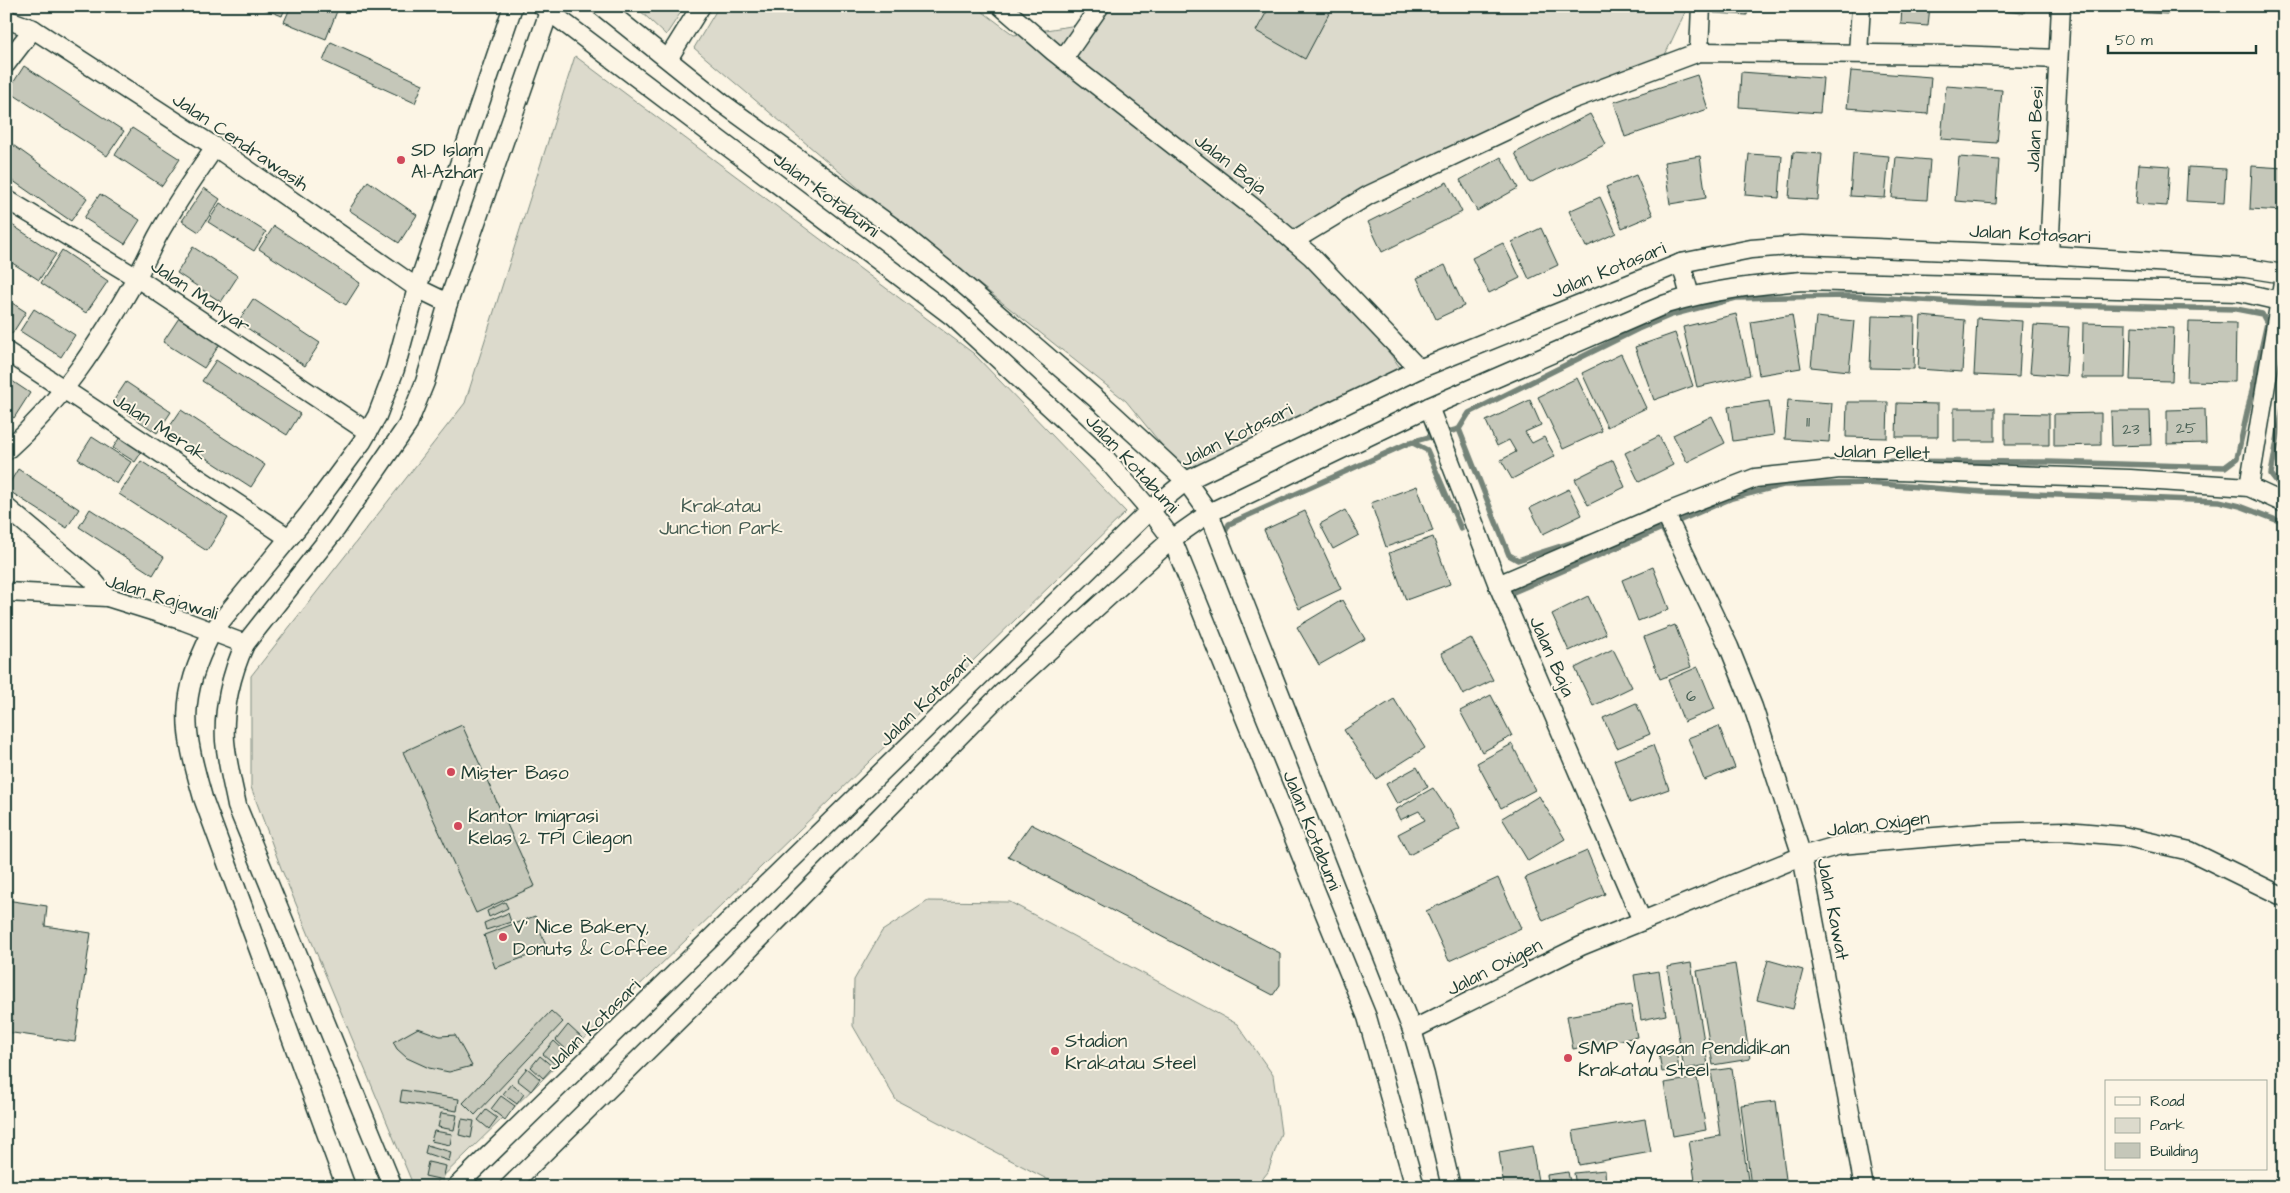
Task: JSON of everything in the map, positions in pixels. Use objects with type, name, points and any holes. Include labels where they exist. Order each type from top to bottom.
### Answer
[{"type":"street","points":[[346,1187],[203,798],[190,754],[187,698],[202,653],[212,632],[289,538],[378,416],[387,392],[417,288],[513,6]]},
{"type":"street","name":"Jalan Kotabumi","points":[[602,6],[722,103],[897,230],[956,278],[1100,402],[1186,481],[1209,513],[1412,1030],[1425,1075],[1451,1187]]},
{"type":"street","points":[[668,59],[701,6]]},
{"type":"street","name":"Jalan Baja","points":[[1001,6],[1063,59],[1293,241],[1336,282],[1419,369]]},
{"type":"street","points":[[1063,59],[1100,6]]},
{"type":"street","points":[[1699,52],[1701,6]]},
{"type":"street","points":[[1858,53],[1861,6]]},
{"type":"street","name":"Jalan Besi","points":[[2049,255],[2061,6]]},
{"type":"street","points":[[392,1186],[237,806],[225,741],[227,702],[244,644],[336,529],[407,426],[425,382],[448,303],[547,8]]},
{"type":"street","name":"Jalan Kotabumi","points":[[547,8],[952,316],[1106,460],[1150,510],[1172,539],[1367,1017],[1415,1187]]},
{"type":"street","name":"Jalan Cendrawasih","points":[[6,19],[33,29],[214,147],[417,288],[448,303]]},
{"type":"street","points":[[6,64],[33,29]]},
{"type":"street","points":[[1293,241],[1369,195],[1571,100],[1699,52],[1858,53],[2058,59]]},
{"type":"street","points":[[6,451],[36,424],[64,390],[137,278],[167,221],[214,147]]},
{"type":"street","name":"Jalan Manyar","points":[[6,198],[137,278],[368,432]]},
{"type":"street","name":"Jalan Kotasari","points":[[456,1187],[1150,510],[1186,481],[1419,369],[1681,263],[1751,249],[1802,245],[2049,255],[2246,268],[2284,275]]},
{"type":"street","points":[[1681,263],[1690,296]]},
{"type":"street","points":[[2249,487],[2282,301],[2284,275]]},
{"type":"street","points":[[509,1187],[719,980],[1001,694],[1172,539],[1209,513],[1430,410],[1666,304],[1690,296],[1740,287],[1802,281],[2240,292],[2282,301]]},
{"type":"street","name":"Jalan Merak","points":[[6,351],[289,538]]},
{"type":"street","name":"Jalan Baja","points":[[1430,410],[1498,585],[1589,792],[1642,921]]},
{"type":"street","name":"Jalan Pellet","points":[[1498,585],[1668,521],[1755,478],[1840,469],[2130,479],[2249,487],[2284,503]]},
{"type":"street","points":[[6,507],[92,579],[107,598]]},
{"type":"street","name":"Jalan Kawat","points":[[1668,521],[1729,647],[1753,707],[1802,856],[1864,1187]]},
{"type":"street","name":"Jalan Rajawali","points":[[6,592],[107,598],[244,644]]},
{"type":"street","name":"Jalan Oxigen","points":[[1412,1030],[1581,946],[1802,856],[1840,845],[1982,833],[2066,831],[2123,836],[2190,851],[2284,897]]},
{"type":"green space","points":[[635,6],[685,6],[666,35]]},
{"type":"green space","points":[[719,6],[975,6],[1014,35],[1090,23],[1101,6],[1688,6],[1664,57],[1299,232],[1405,374],[1192,482],[1126,401],[862,191],[694,48]]},
{"type":"green space","name":"Krakatau Junction Park","points":[[575,56],[973,353],[1126,512],[432,1187],[414,1187],[281,868],[251,787],[251,676],[465,403]]},
{"type":"green space","points":[[928,901],[1010,902],[1237,1024],[1273,1075],[1281,1133],[1268,1172],[1256,1187],[1062,1187],[896,1100],[853,1026],[854,980],[882,931]]},
{"type":"building","points":[[257,6],[286,6],[282,16]]},
{"type":"building","points":[[291,6],[339,6],[326,39],[284,22]]},
{"type":"building","points":[[1270,6],[1333,6],[1305,59],[1256,31]]},
{"type":"building","points":[[1714,6],[1748,6],[1747,15],[1714,13]]},
{"type":"building","points":[[1795,6],[1831,6],[1830,11]]},
{"type":"building","points":[[1902,6],[1930,6],[1928,26],[1901,24]]},
{"type":"building","points":[[1965,6],[2025,6],[2024,13],[1964,8]]},
{"type":"building","points":[[2112,6],[2169,6],[2168,14],[2112,11]]},
{"type":"building","points":[[331,42],[423,84],[415,103],[323,61]]},
{"type":"building","points":[[24,66],[124,131],[107,156],[8,91]]},
{"type":"building","points":[[1851,71],[1931,77],[1928,114],[1847,108]]},
{"type":"building","points":[[1741,72],[1823,78],[1820,113],[1739,107]]},
{"type":"building","points":[[1697,75],[1708,109],[1625,137],[1614,102]]},
{"type":"building","points":[[1946,86],[2002,90],[1997,143],[1941,139]]},
{"type":"building","points":[[1590,114],[1606,144],[1530,183],[1515,153]]},
{"type":"building","points":[[132,128],[180,159],[162,186],[115,155]]},
{"type":"building","points":[[6,140],[87,198],[71,221],[6,176]]},
{"type":"building","points":[[1793,152],[1822,154],[1818,200],[1789,198]]},
{"type":"building","points":[[1853,153],[1889,156],[1885,198],[1850,196]]},
{"type":"building","points":[[1749,154],[1782,156],[1779,198],[1745,195]]},
{"type":"building","points":[[1700,156],[1706,198],[1670,204],[1664,162]]},
{"type":"building","points":[[1501,157],[1518,188],[1477,211],[1460,180]]},
{"type":"building","points":[[1896,157],[1930,160],[1927,200],[1892,198]]},
{"type":"building","points":[[1959,157],[1999,160],[1996,204],[1955,201]]},
{"type":"building","points":[[2139,164],[2170,166],[2167,206],[2136,204]]},
{"type":"building","points":[[2252,166],[2284,168],[2284,211],[2250,209]]},
{"type":"building","points":[[2188,167],[2226,169],[2224,203],[2186,201]]},
{"type":"building","points":[[1636,175],[1653,215],[1622,228],[1606,187]]},
{"type":"building","points":[[368,181],[417,215],[399,243],[349,210]]},
{"type":"building","points":[[1447,182],[1462,212],[1382,252],[1368,222]]},
{"type":"building","points":[[204,188],[220,199],[199,232],[182,221]]},
{"type":"building","points":[[100,194],[140,220],[125,244],[84,218]]},
{"type":"building","points":[[1600,197],[1616,233],[1586,247],[1569,211]]},
{"type":"building","points":[[220,203],[266,232],[254,251],[208,222]]},
{"type":"building","points":[[6,221],[56,254],[39,280],[6,259]]},
{"type":"building","points":[[274,226],[360,283],[346,305],[259,249]]},
{"type":"building","points":[[1541,228],[1558,265],[1529,279],[1512,242]]},
{"type":"building","points":[[1503,243],[1520,278],[1489,293],[1472,258]]},
{"type":"building","points":[[193,247],[238,276],[221,302],[177,273]]},
{"type":"building","points":[[62,250],[108,281],[86,313],[41,283]]},
{"type":"building","points":[[1445,265],[1464,306],[1436,319],[1417,278]]},
{"type":"building","points":[[6,299],[26,312],[12,334],[6,330]]},
{"type":"building","points":[[253,299],[320,343],[305,366],[238,322]]},
{"type":"building","points":[[34,309],[75,335],[61,357],[20,331]]},
{"type":"building","points":[[1736,314],[1750,375],[1697,387],[1683,327]]},
{"type":"building","points":[[1792,315],[1801,368],[1759,375],[1751,322]]},
{"type":"building","points":[[1872,316],[1915,317],[1914,369],[1870,368]]},
{"type":"building","points":[[1921,316],[1965,320],[1962,372],[1918,369]]},
{"type":"building","points":[[1816,317],[1854,321],[1849,371],[1811,367]]},
{"type":"building","points":[[179,318],[220,344],[204,368],[163,342]]},
{"type":"building","points":[[1977,318],[2022,321],[2019,377],[1974,375]]},
{"type":"building","points":[[2189,322],[2236,323],[2235,382],[2187,381]]},
{"type":"building","points":[[2083,323],[2126,324],[2125,378],[2082,378]]},
{"type":"building","points":[[2034,325],[2069,327],[2066,376],[2030,373]]},
{"type":"building","points":[[2132,326],[2174,328],[2172,381],[2130,380]]},
{"type":"building","points":[[1675,333],[1693,386],[1654,400],[1635,347]]},
{"type":"building","points":[[1621,354],[1646,408],[1607,427],[1582,373]]},
{"type":"building","points":[[216,360],[300,414],[287,435],[202,381]]},
{"type":"building","points":[[6,377],[30,393],[14,418],[6,413]]},
{"type":"building","points":[[1577,378],[1602,431],[1563,449],[1538,397]]},
{"type":"building","points":[[126,382],[171,412],[157,433],[112,403]]},
{"type":"building","points":[[1530,400],[1541,425],[1525,432],[1532,443],[1544,437],[1555,456],[1512,479],[1501,460],[1516,452],[1509,440],[1497,446],[1486,421]]},
{"type":"building","points":[[1788,400],[1832,403],[1829,442],[1785,439]]},
{"type":"building","points":[[1769,401],[1774,435],[1733,441],[1728,407]]},
{"type":"building","points":[[1847,402],[1888,402],[1887,438],[1846,437]]},
{"type":"building","points":[[1897,403],[1938,404],[1938,437],[1896,437]]},
{"type":"building","points":[[1954,408],[1995,408],[1995,441],[1954,441]]},
{"type":"building","points":[[2205,409],[2206,443],[2167,444],[2167,410]]},
{"type":"building","points":[[181,410],[265,465],[251,487],[166,432]]},
{"type":"building","points":[[2111,411],[2150,411],[2151,445],[2112,446]]},
{"type":"building","points":[[2005,413],[2049,414],[2049,445],[2005,445]]},
{"type":"building","points":[[2101,413],[2101,445],[2054,446],[2054,414]]},
{"type":"building","points":[[1712,416],[1725,443],[1687,462],[1673,435]]},
{"type":"building","points":[[123,432],[145,447],[135,462],[113,448]]},
{"type":"building","points":[[1659,436],[1673,465],[1639,482],[1625,453]]},
{"type":"building","points":[[92,437],[131,462],[117,484],[78,459]]},
{"type":"building","points":[[1613,460],[1625,487],[1588,505],[1575,479]]},
{"type":"building","points":[[141,461],[228,518],[207,551],[119,494]]},
{"type":"building","points":[[18,469],[79,509],[67,528],[6,489]]},
{"type":"building","points":[[1417,486],[1433,531],[1386,547],[1371,503]]},
{"type":"building","points":[[1569,489],[1582,515],[1543,534],[1530,508]]},
{"type":"building","points":[[90,509],[164,557],[153,575],[79,527]]},
{"type":"building","points":[[1345,510],[1359,535],[1333,549],[1320,524]]},
{"type":"building","points":[[1305,511],[1341,589],[1299,609],[1264,530]]},
{"type":"building","points":[[1433,537],[1450,584],[1406,600],[1389,553]]},
{"type":"building","points":[[1653,567],[1669,609],[1638,621],[1622,580]]},
{"type":"building","points":[[1588,596],[1606,634],[1569,651],[1552,614]]},
{"type":"building","points":[[1342,600],[1365,639],[1319,665],[1297,627]]},
{"type":"building","points":[[1675,625],[1691,667],[1660,679],[1644,637]]},
{"type":"building","points":[[1471,638],[1493,680],[1463,695],[1441,653]]},
{"type":"building","points":[[1613,649],[1632,687],[1593,706],[1575,668]]},
{"type":"building","points":[[1698,667],[1715,709],[1684,722],[1668,680]]},
{"type":"building","points":[[1491,695],[1512,736],[1482,752],[1460,711]]},
{"type":"building","points":[[1394,699],[1425,748],[1376,779],[1344,730]]},
{"type":"building","points":[[1636,703],[1650,734],[1617,748],[1603,718]]},
{"type":"building","points":[[462,725],[535,886],[476,913],[403,752]]},
{"type":"building","points":[[1719,726],[1735,768],[1704,780],[1688,738]]},
{"type":"building","points":[[1512,744],[1535,790],[1501,808],[1477,763]]},
{"type":"building","points":[[1653,745],[1669,789],[1630,803],[1614,760]]},
{"type":"building","points":[[1417,767],[1428,787],[1397,804],[1386,784]]},
{"type":"building","points":[[1433,788],[1447,809],[1449,808],[1460,829],[1409,855],[1398,834],[1425,820],[1419,811],[1400,820],[1395,810]]},
{"type":"building","points":[[1539,796],[1565,839],[1528,861],[1502,818]]},
{"type":"building","points":[[1031,824],[1280,953],[1280,985],[1273,995],[1008,856]]},
{"type":"building","points":[[1587,851],[1605,894],[1543,921],[1525,878]]},
{"type":"building","points":[[1498,878],[1521,928],[1449,961],[1426,911]]},
{"type":"building","points":[[6,900],[47,906],[45,926],[91,933],[75,1042],[6,1032]]},
{"type":"building","points":[[505,902],[508,908],[489,917],[487,911]]},
{"type":"building","points":[[508,913],[511,922],[486,930],[484,923]]},
{"type":"building","points":[[535,916],[547,949],[495,968],[484,935]]},
{"type":"building","points":[[1768,960],[1803,970],[1793,1009],[1757,1000]]},
{"type":"building","points":[[1691,963],[1708,1065],[1684,1069],[1667,967]]},
{"type":"building","points":[[1735,964],[1750,1059],[1713,1065],[1697,971]]},
{"type":"building","points":[[1659,971],[1666,1015],[1641,1020],[1634,975]]},
{"type":"building","points":[[1631,1005],[1637,1037],[1573,1049],[1567,1016]]},
{"type":"building","points":[[551,1011],[563,1022],[475,1115],[463,1103]]},
{"type":"building","points":[[568,1025],[582,1038],[569,1052],[556,1040]]},
{"type":"building","points":[[418,1028],[440,1036],[455,1035],[472,1066],[449,1072],[429,1068],[407,1058],[397,1049],[393,1042]]},
{"type":"building","points":[[554,1041],[567,1053],[556,1065],[543,1054]]},
{"type":"building","points":[[1676,1051],[1679,1069],[1662,1072],[1659,1054]]},
{"type":"building","points":[[540,1056],[553,1067],[543,1078],[531,1067]]},
{"type":"building","points":[[527,1068],[540,1079],[531,1091],[517,1080]]},
{"type":"building","points":[[1732,1068],[1749,1187],[1696,1187],[1689,1141],[1720,1136],[1711,1071]]},
{"type":"building","points":[[1697,1078],[1706,1130],[1673,1136],[1664,1083]]},
{"type":"building","points":[[511,1084],[524,1094],[517,1104],[503,1094]]},
{"type":"building","points":[[402,1090],[459,1099],[457,1111],[400,1102]]},
{"type":"building","points":[[501,1096],[515,1106],[505,1120],[491,1109]]},
{"type":"building","points":[[1776,1101],[1787,1187],[1751,1187],[1741,1105]]},
{"type":"building","points":[[486,1110],[497,1118],[489,1129],[478,1120]]},
{"type":"building","points":[[441,1113],[457,1115],[454,1130],[438,1127]]},
{"type":"building","points":[[462,1119],[474,1121],[471,1138],[459,1135]]},
{"type":"building","points":[[1645,1119],[1651,1152],[1579,1165],[1573,1131]]},
{"type":"building","points":[[434,1131],[452,1134],[450,1145],[431,1141]]},
{"type":"building","points":[[427,1145],[451,1152],[449,1161],[425,1153]]},
{"type":"building","points":[[1532,1146],[1539,1187],[1504,1187],[1499,1152]]},
{"type":"building","points":[[428,1162],[446,1166],[443,1180],[425,1176]]},
{"type":"building","points":[[1605,1170],[1606,1187],[1576,1187],[1574,1173]]},
{"type":"building","points":[[1568,1172],[1571,1187],[1549,1187],[1547,1175]]},
{"type":"waterway","points":[[1411,442],[1459,429],[1469,413],[1638,329],[1671,315],[1736,298],[1849,296],[1974,303],[2236,309],[2262,314],[2267,323],[2237,458],[2225,467],[2048,462],[1867,461]]},
{"type":"waterway","points":[[2284,402],[2271,474],[2278,483],[2284,485]]},
{"type":"waterway","points":[[1459,429],[1509,555],[1518,560],[1589,537]]},
{"type":"waterway","points":[[1222,538],[1229,524],[1411,442],[1427,450],[1461,529]]},
{"type":"waterway","points":[[1662,528],[1732,498],[1783,485],[1868,483],[1983,492],[2219,501],[2240,506],[2284,523]]},
{"type":"waterway","points":[[1511,593],[1662,528],[1671,545]]},
{"type":"place","name":"SD Islam Al-Azhar","points":[[401,160]]},
{"type":"place","name":"Mister Baso","points":[[451,772]]},
{"type":"place","name":"Kantor Imigrasi Kelas 2 TPI Cilegon","points":[[458,826]]},
{"type":"place","name":"V' Nice Bakery, Donuts & Coffee","points":[[503,937]]},
{"type":"place","name":"Stadion Krakatau Steel","points":[[1055,1051]]},
{"type":"place","name":"SMP Yayasan Pendidikan Krakatau Steel","points":[[1568,1058]]}]
